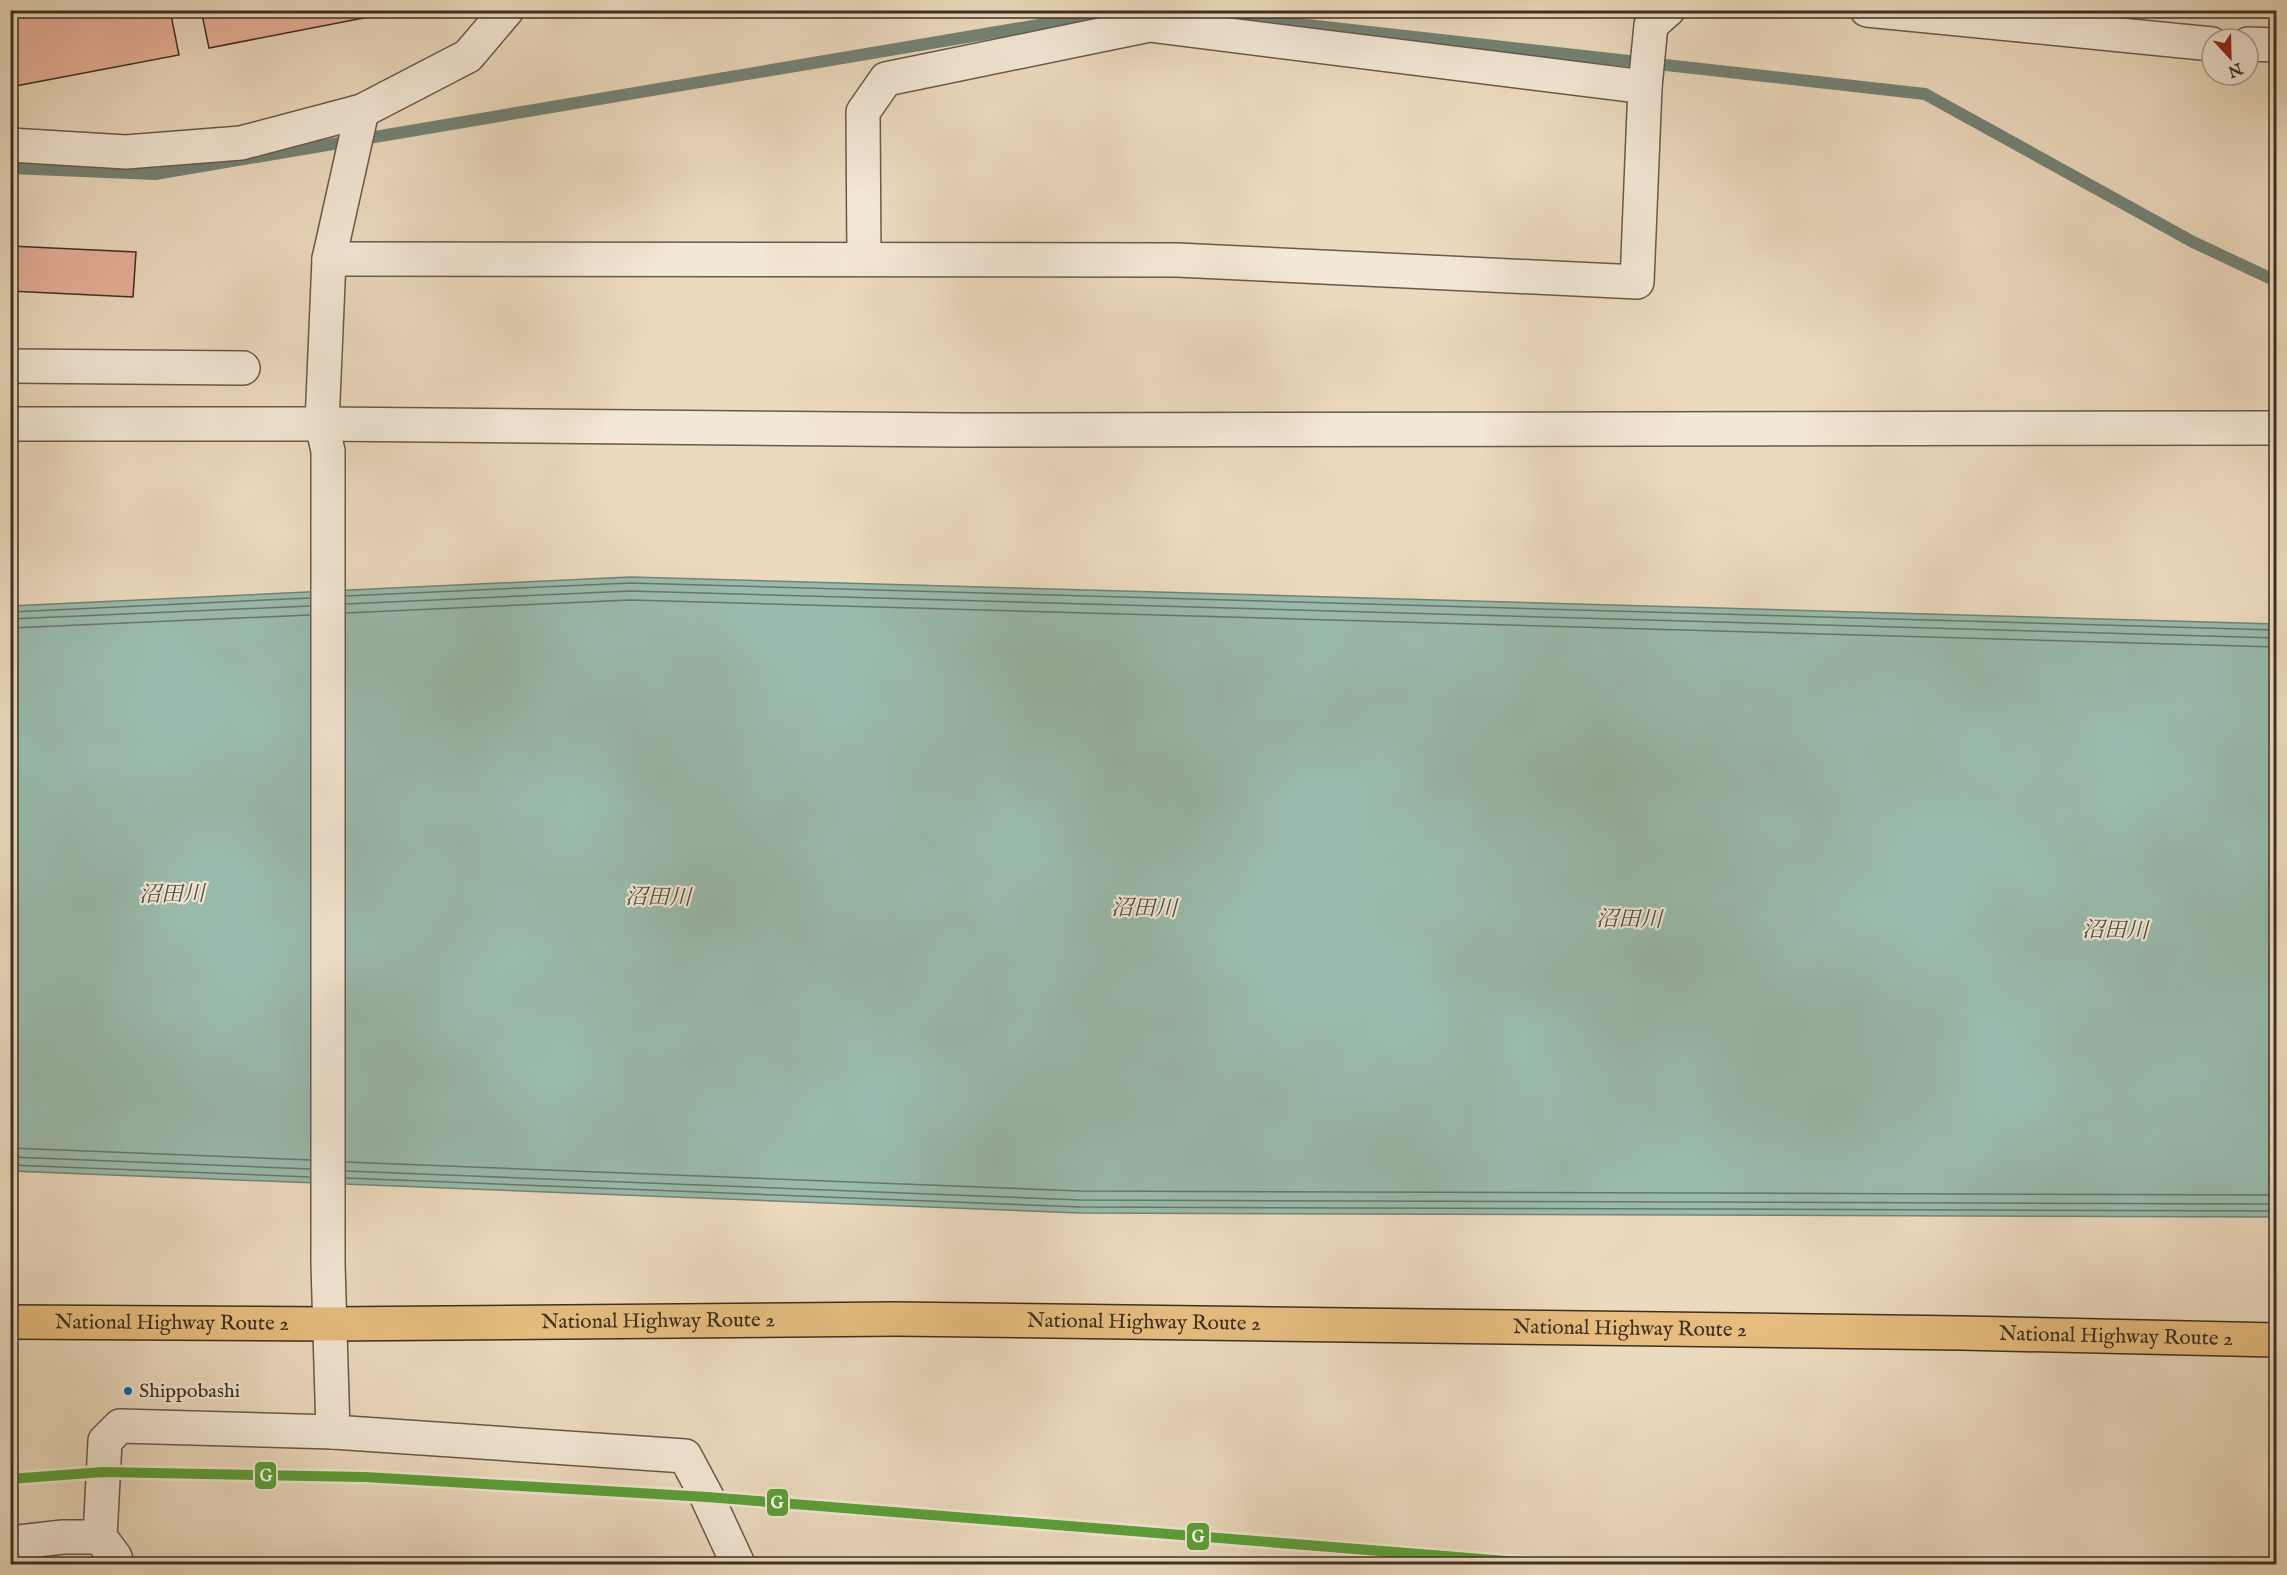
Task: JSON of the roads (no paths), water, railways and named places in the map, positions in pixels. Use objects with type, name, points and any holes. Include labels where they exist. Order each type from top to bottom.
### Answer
[{"type":"highway","name":"National Highway Route 2","points":[[10,1322],[330,1324],[896,1319],[1961,1333],[2277,1340]]},
{"type":"street","points":[[10,145],[126,152],[241,143],[362,111],[468,56],[507,10]]},
{"type":"street","points":[[1867,10],[2200,43]]},
{"type":"street","points":[[329,260],[1178,260],[1637,282],[1646,87],[1659,18]]},
{"type":"street","points":[[864,259],[863,112],[886,79],[1149,26],[1646,87]]},
{"type":"street","points":[[2260,45],[2277,45]]},
{"type":"street","points":[[333,1432],[328,1264],[325,437],[329,260],[362,111]]},
{"type":"street","points":[[10,366],[243,369]]},
{"type":"street","points":[[10,424],[325,437],[959,430],[2277,428]]},
{"type":"street","points":[[117,1564],[115,1557],[99,1537],[105,1441],[120,1426],[333,1432],[685,1456],[738,1564]]},
{"type":"street","points":[[10,1543],[63,1537],[99,1537]]},
{"type":"water","name":"沼田川","points":[[630,577],[2276,624],[2276,1217],[1080,1213],[11,1171],[10,606]]},
{"type":"waterway","points":[[10,168],[155,174],[1127,10]]},
{"type":"waterway","points":[[1173,10],[1925,94],[2193,242],[2276,281]]},
{"type":"place","name":"Shippobashi","points":[[128,1391]]}]
